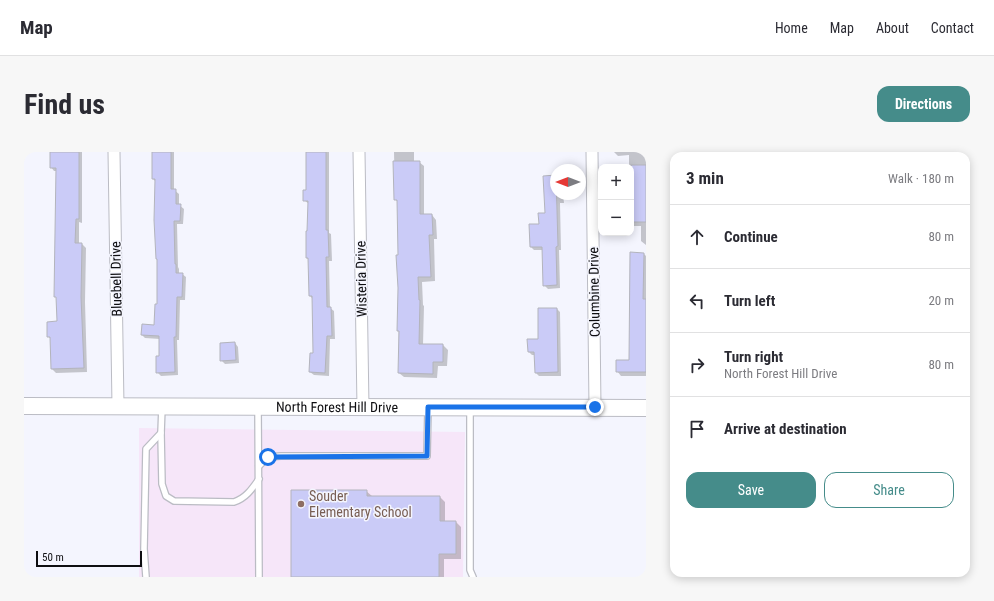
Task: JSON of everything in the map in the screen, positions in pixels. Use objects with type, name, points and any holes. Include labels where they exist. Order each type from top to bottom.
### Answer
[{"type":"main road","name":"North Forest Hill Drive","points":[[26,406],[646,408]]},
{"type":"street","name":"Bluebell Drive","points":[[114,152],[118,406]]},
{"type":"street","name":"Wisteria Drive","points":[[359,152],[363,407]]},
{"type":"street","name":"Columbine Drive","points":[[592,152],[595,407]]},
{"type":"lane","points":[[162,407],[162,484],[166,496],[174,501],[234,502],[242,499],[251,491],[259,479]]},
{"type":"lane","points":[[258,407],[259,577]]},
{"type":"lane","points":[[259,466],[268,457],[280,456],[427,456],[428,407]]},
{"type":"lane","points":[[470,407],[470,570],[473,577]]},
{"type":"lane","points":[[146,577],[144,549],[146,449],[161,433]]},
{"type":"shaded area","name":"Souder Elementary School","points":[[139,428],[465,432],[463,577],[139,577]]},
{"type":"building","points":[[50,152],[79,152],[79,219],[76,219],[75,243],[82,243],[81,297],[84,368],[51,369],[50,337],[47,337],[47,322],[57,321],[56,297],[54,297],[56,168],[50,168]]},
{"type":"building","points":[[152,152],[171,152],[171,189],[176,189],[176,204],[181,204],[180,221],[174,221],[176,273],[183,273],[182,297],[177,297],[176,337],[174,337],[175,372],[156,373],[156,356],[159,356],[159,336],[141,335],[142,324],[154,325],[155,304],[157,304],[157,259],[154,220],[155,179],[152,179]]},
{"type":"building","points":[[306,152],[326,152],[326,230],[328,230],[329,257],[326,257],[327,307],[331,307],[332,336],[327,336],[325,373],[309,372],[310,353],[313,353],[312,296],[309,296],[308,258],[306,258],[308,201],[303,201],[303,190],[306,190]]},
{"type":"building","points":[[393,161],[420,161],[420,214],[432,214],[433,235],[429,235],[431,277],[418,277],[420,300],[419,344],[443,344],[443,362],[433,362],[433,374],[398,373],[399,331],[397,331],[398,288],[396,255],[398,255],[397,200],[394,200]]},
{"type":"building","points":[[634,165],[646,165],[646,222],[634,222]]},
{"type":"building","points":[[550,175],[550,200],[557,200],[558,246],[556,247],[557,285],[543,286],[542,247],[530,247],[529,224],[539,224],[538,213],[545,213],[543,176]]},
{"type":"building","points":[[630,252],[644,253],[643,299],[646,299],[646,372],[616,372],[616,360],[629,360]]},
{"type":"building","points":[[538,308],[557,308],[558,372],[535,373],[534,352],[528,352],[527,339],[538,339]]},
{"type":"building","points":[[235,342],[236,360],[220,361],[220,343]]},
{"type":"building","name":"Souder Elementary School","points":[[291,490],[367,490],[367,496],[440,496],[440,521],[456,521],[456,554],[439,554],[439,577],[291,577]]},
{"type":"place","name":"Souder Elementary School","points":[[301,504]]},
{"type":"route","points":[[268,457],[427,456],[428,407],[595,407]]}]
